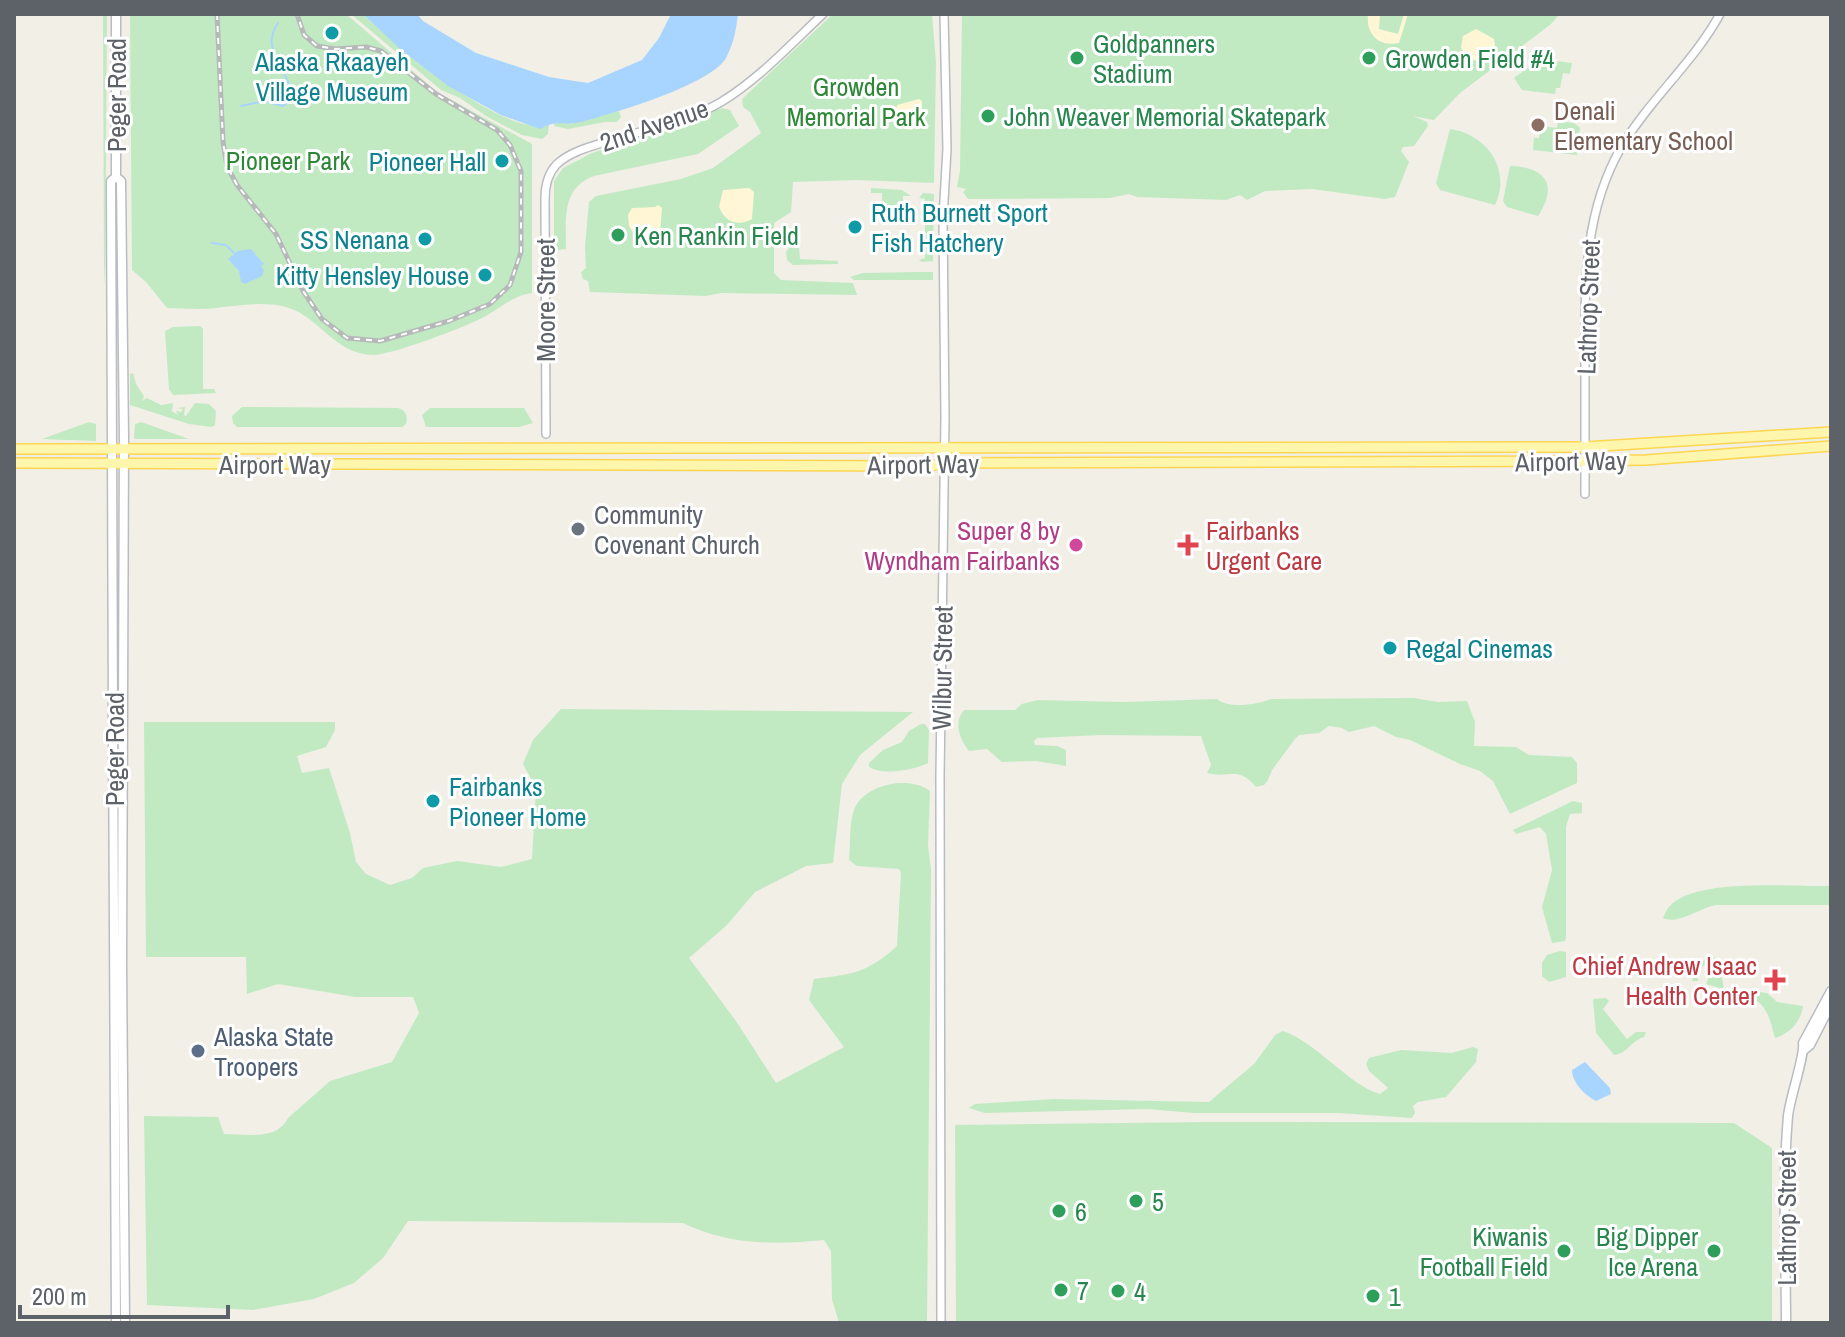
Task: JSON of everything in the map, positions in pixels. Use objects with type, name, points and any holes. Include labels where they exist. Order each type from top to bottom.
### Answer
[{"type":"main road","name":"Peger Road","points":[[116,14],[116,177]]},
{"type":"main road","name":"Peger Road","points":[[116,177],[121,181],[124,449],[125,1323]]},
{"type":"main road","name":"Peger Road","points":[[116,177],[111,181],[110,450],[116,1323]]},
{"type":"main road","name":"Airport Way","points":[[14,449],[1585,447],[1831,432]]},
{"type":"main road","name":"Airport Way","points":[[14,463],[930,466],[944,463],[1585,461],[1646,460],[1831,446]]},
{"type":"main road","points":[[1804,1050],[1803,1043],[1831,991]]},
{"type":"main road","points":[[1804,1050],[1810,1045],[1831,1004]]},
{"type":"main road","name":"Lathrop Street","points":[[1786,1323],[1788,1113],[1804,1050]]},
{"type":"street","name":"2nd Avenue","points":[[554,168],[565,158],[585,149],[700,112],[720,102],[759,73],[823,14]]},
{"type":"street","name":"Wilbur Street","points":[[941,1323],[940,762],[947,72],[944,14]]},
{"type":"street","name":"Lathrop Street","points":[[1585,494],[1586,269],[1591,222],[1598,198],[1623,144],[1708,35],[1720,14]]},
{"type":"street","name":"Moore Street","points":[[546,434],[545,190],[554,168]]},
{"type":"green space","points":[[103,14],[107,14],[105,287],[104,265]]},
{"type":"green space","name":"Pioneer Park","points":[[130,14],[346,14],[437,92],[532,144],[532,293],[513,299],[484,317],[446,333],[373,355],[348,349],[310,319],[289,308],[252,304],[204,309],[167,308],[132,270]]},
{"type":"green space","points":[[351,14],[363,14],[424,66],[480,104],[507,118],[530,125],[549,124],[548,134],[542,139],[522,135],[441,90]]},
{"type":"green space","name":"Growden Memorial Park","points":[[833,14],[932,14],[936,63],[934,183],[857,180],[793,182],[791,212],[774,223],[774,273],[781,280],[853,283],[857,295],[721,293],[706,296],[590,292],[588,281],[583,279],[581,272],[586,268],[589,202],[596,196],[681,179],[713,168],[761,133],[750,112],[743,107],[742,99]]},
{"type":"green space","name":"Growden Memorial Park","points":[[962,14],[1560,14],[1460,93],[1434,120],[1413,116],[1427,122],[1428,126],[1414,146],[1403,147],[1401,151],[1409,162],[1395,197],[1385,199],[1312,189],[1265,191],[1247,200],[1240,195],[1226,200],[1137,197],[1129,194],[1110,198],[968,199],[963,192],[966,189],[957,187],[960,171]]},
{"type":"green space","points":[[1540,59],[1572,63],[1570,74],[1563,73],[1560,88],[1556,88],[1555,94],[1522,90],[1514,78]]},
{"type":"green space","points":[[722,108],[730,110],[739,126],[698,154],[583,181],[576,188],[568,206],[566,249],[554,248],[554,181],[563,168],[592,153]]},
{"type":"green space","points":[[619,111],[621,117],[617,122],[568,129],[554,126],[555,122],[570,124]]},
{"type":"green space","points":[[1558,121],[1574,123],[1580,128],[1577,155],[1533,150],[1540,126],[1557,128]]},
{"type":"green space","points":[[1450,129],[1475,138],[1493,156],[1500,179],[1495,205],[1440,190],[1436,183]]},
{"type":"green space","points":[[1510,166],[1532,170],[1545,179],[1547,195],[1538,216],[1507,207],[1503,201]]},
{"type":"green space","points":[[871,188],[902,190],[911,196],[903,196],[903,213],[898,203],[898,213],[893,213],[893,209],[882,209],[882,193],[871,193]]},
{"type":"green space","points":[[923,193],[934,194],[933,261],[922,262],[919,260],[925,258],[925,199],[919,198]]},
{"type":"green space","points":[[790,247],[799,247],[800,259],[838,261],[838,264],[793,265],[787,260],[786,252]]},
{"type":"green space","points":[[933,272],[933,280],[854,280],[850,277],[863,273]]},
{"type":"green space","points":[[200,326],[203,329],[203,389],[214,389],[216,393],[173,395],[169,389],[165,331],[173,327]]},
{"type":"green space","points":[[133,373],[144,396],[142,401],[147,398],[161,405],[173,403],[172,411],[178,415],[176,411],[183,409],[176,408],[185,407],[186,416],[195,403],[209,404],[216,411],[215,425],[189,424],[130,405],[130,374]]},
{"type":"green space","points":[[242,407],[398,408],[405,412],[407,421],[402,427],[237,427],[232,416]]},
{"type":"green space","points":[[430,408],[524,408],[533,423],[519,427],[426,427],[422,415]]},
{"type":"green space","points":[[89,422],[96,424],[96,441],[42,439]]},
{"type":"green space","points":[[141,422],[189,439],[136,439],[135,424]]},
{"type":"green space","points":[[1414,698],[1438,702],[1467,701],[1475,722],[1474,746],[1516,747],[1529,755],[1572,757],[1577,763],[1577,783],[1510,814],[1493,781],[1480,771],[1374,726],[1349,732],[1329,726],[1319,733],[1299,735],[1264,785],[1256,787],[1239,774],[1207,773],[1211,765],[1201,736],[1100,735],[1037,738],[1034,741],[1035,745],[1057,746],[1066,750],[1066,766],[1036,761],[1002,762],[987,749],[969,751],[958,726],[964,710],[1015,710],[1022,704],[1038,700],[1124,702],[1217,699],[1243,705],[1271,699]]},
{"type":"green space","points":[[561,709],[913,712],[860,755],[842,784],[833,863],[806,866],[755,892],[727,925],[689,958],[736,1021],[776,1083],[844,1047],[809,1000],[814,979],[859,971],[897,946],[901,873],[899,869],[857,866],[849,860],[854,810],[863,797],[891,784],[912,784],[930,791],[927,1323],[839,1323],[832,1299],[831,1251],[824,1240],[752,1242],[717,1236],[683,1223],[408,1221],[383,1258],[354,1283],[314,1299],[253,1310],[147,1305],[144,1116],[218,1117],[224,1134],[269,1133],[283,1125],[330,1081],[392,1062],[419,1013],[413,997],[355,997],[278,984],[247,994],[246,957],[146,957],[144,722],[335,722],[335,730],[326,747],[297,756],[302,773],[329,768],[356,862],[366,874],[390,885],[412,878],[423,868],[457,861],[501,867],[532,859],[536,788],[523,764],[533,740]]},
{"type":"green space","points":[[921,724],[929,730],[928,763],[898,771],[869,767],[869,763],[883,750],[902,742],[909,731]]},
{"type":"green space","points":[[1573,801],[1582,803],[1582,813],[1570,814],[1566,827],[1566,938],[1565,941],[1552,943],[1542,907],[1552,870],[1546,834],[1540,827],[1516,834],[1513,830]]},
{"type":"green space","points":[[1745,886],[1831,886],[1831,905],[1716,905],[1682,918],[1663,918],[1669,907],[1681,898],[1699,891]]},
{"type":"green space","points":[[1566,952],[1566,977],[1549,982],[1542,976],[1542,963],[1547,955]]},
{"type":"green space","points":[[1709,957],[1717,958],[1723,989],[1706,984],[1711,972],[1704,965],[1698,973],[1698,981],[1692,981],[1699,964]]},
{"type":"green space","points":[[1754,993],[1767,993],[1777,1002],[1803,1006],[1790,1030],[1775,1038],[1765,1010],[1753,999]]},
{"type":"green space","points":[[1606,998],[1609,1001],[1603,1009],[1627,1039],[1636,1032],[1646,1032],[1644,1037],[1614,1055],[1596,1033],[1593,999]]},
{"type":"green space","points":[[1283,1031],[1308,1044],[1356,1082],[1380,1094],[1388,1088],[1369,1071],[1366,1064],[1369,1058],[1401,1050],[1452,1053],[1473,1047],[1478,1049],[1476,1062],[1446,1097],[1418,1102],[1413,1106],[1415,1113],[1412,1118],[1338,1113],[1193,1113],[1148,1109],[985,1113],[969,1108],[975,1104],[1055,1099],[1209,1102],[1254,1064],[1275,1035]]},
{"type":"green space","points":[[1734,1123],[1772,1148],[1772,1323],[956,1323],[955,1125]]},
{"type":"sand","points":[[1368,14],[1380,14],[1379,29],[1398,34],[1404,14],[1408,14],[1399,43],[1385,43],[1375,38],[1369,28]]},
{"type":"sand","points":[[1476,29],[1494,39],[1495,45],[1480,62],[1467,58],[1461,48],[1463,36]]},
{"type":"sand","points":[[919,99],[922,101],[922,123],[911,130],[900,127],[895,117],[897,105]]},
{"type":"sand","points":[[749,188],[754,192],[752,219],[737,223],[728,219],[719,207],[723,190]]},
{"type":"sand","points":[[658,205],[662,208],[660,234],[651,239],[639,237],[629,226],[628,215],[632,208]]},
{"type":"water","points":[[363,14],[417,14],[423,21],[476,53],[549,77],[588,83],[642,60],[659,38],[671,14],[738,14],[727,56],[719,67],[703,77],[615,112],[540,129],[501,115],[448,86],[399,48]]},
{"type":"water","points":[[251,249],[264,264],[261,266],[264,270],[262,276],[245,284],[228,259],[238,251]]},
{"type":"water","points":[[1585,1062],[1610,1088],[1611,1094],[1596,1101],[1580,1088],[1572,1070]]},
{"type":"waterway","points":[[241,106],[264,101],[283,106],[292,99],[272,42],[278,23]]},
{"type":"waterway","points":[[212,243],[226,245],[234,253]]},
{"type":"railway","points":[[217,14],[223,142],[227,166],[237,185],[276,234],[303,291],[322,319],[347,338],[380,341],[449,321],[490,304],[510,285],[521,252],[521,171],[510,145],[497,130],[436,94],[381,51],[366,47],[335,49],[317,46],[304,35],[297,14]]},
{"type":"place","name":"Alaska Rkaayeh Village Museum","points":[[332,33]]},
{"type":"place","name":"Goldpanners Stadium","points":[[1077,58]]},
{"type":"place","name":"Growden Field #4","points":[[1369,58]]},
{"type":"place","name":"John Weaver Memorial Skatepark","points":[[988,116]]},
{"type":"place","name":"Denali Elementary School","points":[[1538,125]]},
{"type":"place","name":"Pioneer Hall","points":[[502,161]]},
{"type":"place","name":"Ruth Burnett Sport Fish Hatchery","points":[[855,227]]},
{"type":"place","name":"Ken Rankin Field","points":[[618,235]]},
{"type":"place","name":"SS Nenana","points":[[425,239]]},
{"type":"place","name":"Kitty Hensley House","points":[[485,275]]},
{"type":"place","name":"Community Covenant Church","points":[[578,529]]},
{"type":"place","name":"Super 8 by Wyndham Fairbanks","points":[[1076,545]]},
{"type":"place","name":"Fairbanks Urgent Care","points":[[1188,545]]},
{"type":"place","name":"Regal Cinemas","points":[[1390,648]]},
{"type":"place","name":"Fairbanks Pioneer Home","points":[[433,801]]},
{"type":"place","name":"Chief Andrew Isaac Health Center","points":[[1775,980]]},
{"type":"place","name":"Alaska State Troopers","points":[[198,1051]]},
{"type":"place","name":"5","points":[[1136,1201]]},
{"type":"place","name":"6","points":[[1059,1211]]},
{"type":"place","name":"Kiwanis Football Field","points":[[1564,1251]]},
{"type":"place","name":"Big Dipper Ice Arena","points":[[1714,1251]]},
{"type":"place","name":"7","points":[[1061,1290]]},
{"type":"place","name":"4","points":[[1118,1291]]},
{"type":"place","name":"1","points":[[1373,1296]]}]
